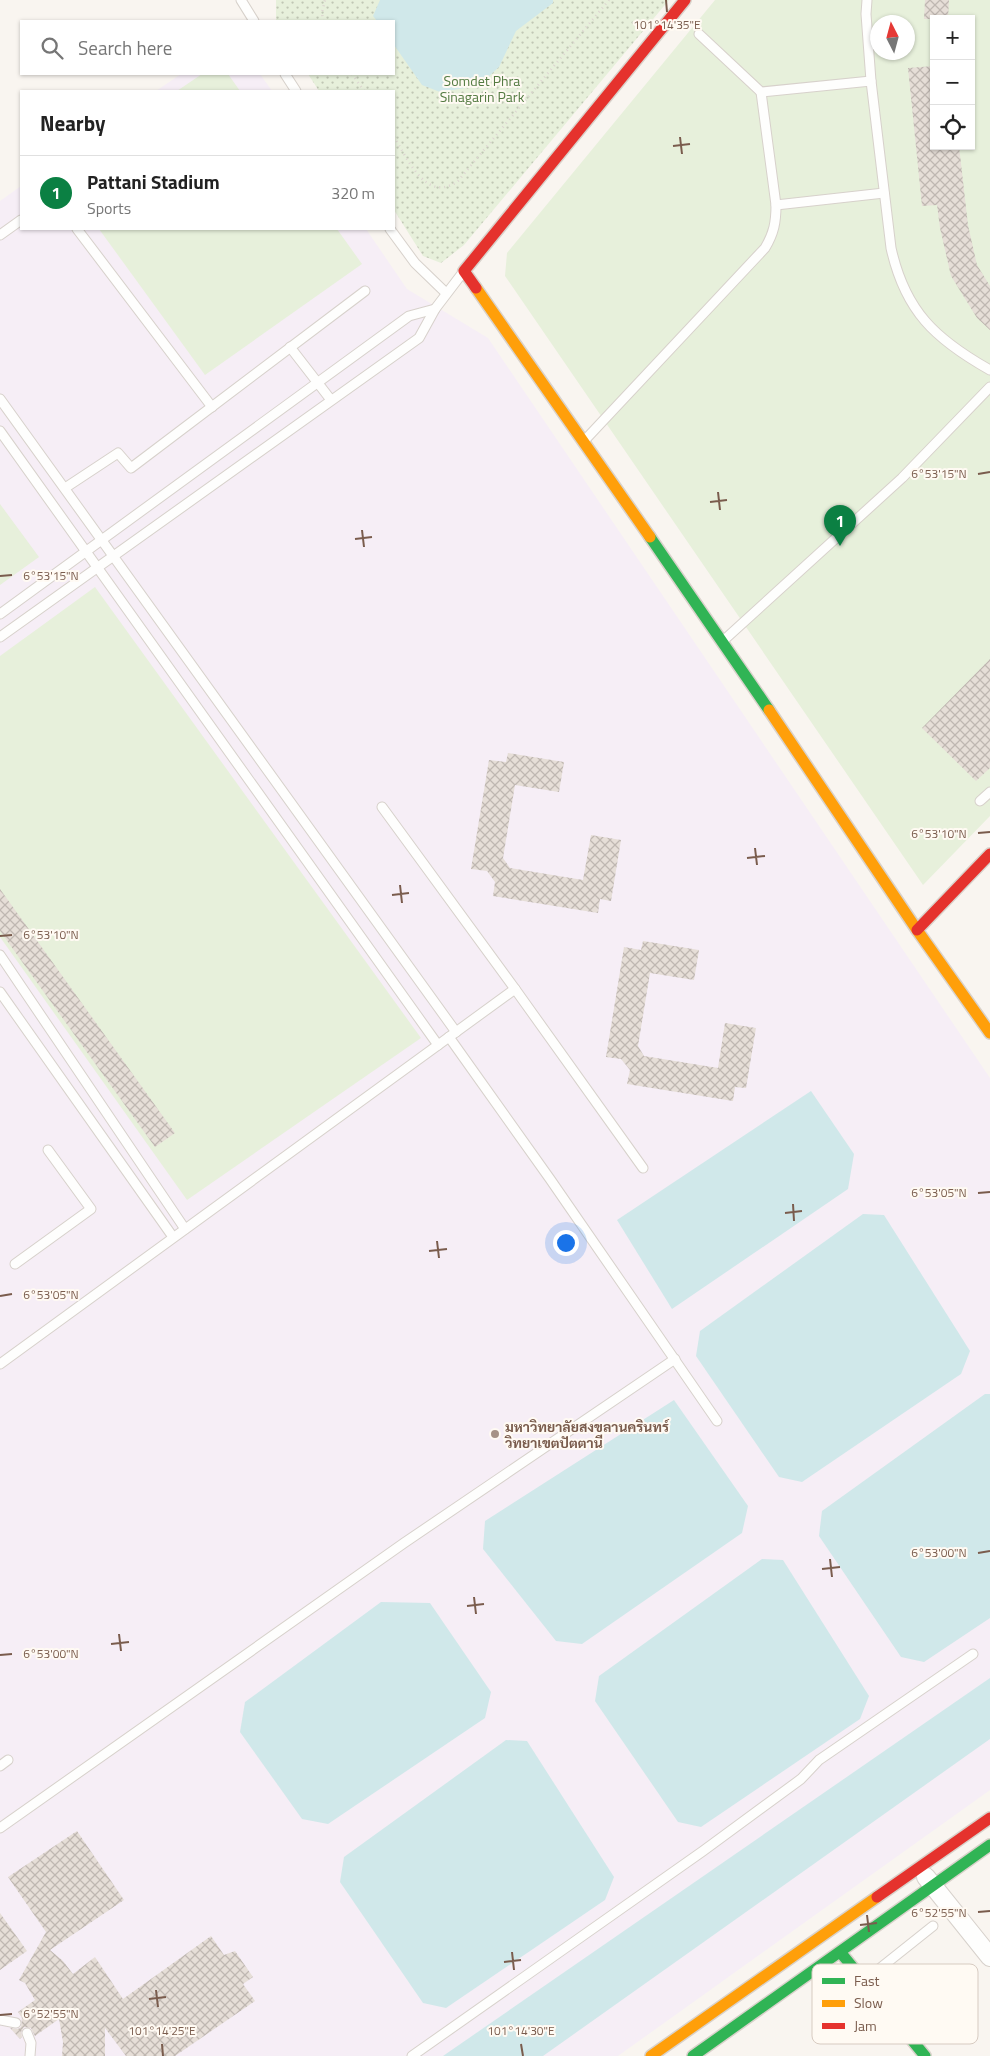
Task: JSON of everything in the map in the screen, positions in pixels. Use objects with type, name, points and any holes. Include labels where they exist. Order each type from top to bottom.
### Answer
[{"type":"street","points":[[685,0],[676,14],[464,271],[723,641],[917,930],[990,1033]]},
{"type":"street","points":[[917,930],[990,854]]},
{"type":"street","points":[[651,2056],[990,1818]]},
{"type":"street","points":[[825,1964],[990,1845]]},
{"type":"street","points":[[918,1868],[990,1957]]},
{"type":"street","points":[[841,1953],[850,1964]]},
{"type":"street","points":[[693,2056],[812,1973]]},
{"type":"street","points":[[915,2044],[925,2056]]},
{"type":"lane","points":[[241,0],[250,4],[254,20]]},
{"type":"lane","points":[[867,0],[866,14],[870,80],[891,248],[896,272],[909,301],[921,318],[941,338],[967,357],[990,370]]},
{"type":"lane","points":[[584,441],[765,248],[772,236],[776,222],[776,205],[761,92],[699,34]]},
{"type":"lane","points":[[286,75],[295,90]]},
{"type":"lane","points":[[761,92],[870,80]]},
{"type":"lane","points":[[776,205],[884,193]]},
{"type":"lane","points":[[0,235],[20,221]]},
{"type":"lane","points":[[78,230],[212,406]]},
{"type":"lane","points":[[391,230],[415,263],[446,293]]},
{"type":"lane","points":[[0,637],[419,338],[435,309],[464,271]]},
{"type":"lane","points":[[65,488],[118,453],[131,468],[365,290]]},
{"type":"lane","points":[[0,614],[409,316],[418,312],[435,309]]},
{"type":"lane","points":[[290,347],[319,382],[331,400]]},
{"type":"lane","points":[[723,641],[902,478],[990,387]]},
{"type":"lane","points":[[0,399],[114,556],[452,1034],[717,1421]]},
{"type":"lane","points":[[0,431],[438,1045]]},
{"type":"lane","points":[[980,802],[990,792]]},
{"type":"lane","points":[[382,807],[643,1168]]},
{"type":"lane","points":[[0,955],[185,1229]]},
{"type":"lane","points":[[0,1364],[515,989]]},
{"type":"lane","points":[[0,992],[173,1237]]},
{"type":"lane","points":[[15,1264],[92,1209],[48,1150]]},
{"type":"lane","points":[[0,1828],[404,1543],[675,1359]]},
{"type":"lane","points":[[412,2056],[801,1779],[818,1760],[972,1654]]},
{"type":"lane","points":[[0,1766],[8,1760]]},
{"type":"lane","points":[[885,1964],[933,1926]]},
{"type":"lane","points":[[0,2020],[16,2023]]},
{"type":"lane","points":[[27,2034],[31,2043],[30,2056]]},
{"type":"path","points":[[323,20],[322,13],[325,0]]},
{"type":"path","points":[[395,139],[422,181],[436,188],[452,186],[609,0]]},
{"type":"path","points":[[353,75],[363,90]]},
{"type":"shaded area","points":[[180,75],[261,75],[271,90],[157,90]]},
{"type":"shaded area","name":"มหาวิทยาลัยสงขลานครินทร์ วิทยาเขตปัตตานี","points":[[20,187],[20,230],[367,230],[407,289],[488,338],[990,1078],[990,1790],[618,2056],[0,2056],[0,201]]},
{"type":"green space","name":"Somdet Phra Sinagarin Park","points":[[276,0],[669,0],[464,245],[441,263],[423,256],[395,212],[395,90],[318,90],[309,75],[395,75],[395,20],[276,20]]},
{"type":"green space","points":[[715,0],[990,0],[990,816],[923,885],[505,276],[507,253]]},
{"type":"green space","points":[[201,75],[229,75],[239,90],[178,90]]},
{"type":"green space","points":[[100,230],[338,230],[362,264],[205,375]]},
{"type":"green space","points":[[0,504],[39,557],[0,585]]},
{"type":"green space","points":[[95,587],[421,1038],[187,1200],[0,937],[0,656]]},
{"type":"water","points":[[380,0],[553,0],[553,3],[516,31],[499,67],[478,86],[440,92],[422,85],[395,46],[395,20],[376,20],[373,16]]},
{"type":"water","points":[[811,1091],[854,1154],[848,1189],[672,1309],[617,1220]]},
{"type":"water","points":[[863,1214],[884,1215],[970,1351],[961,1374],[802,1482],[779,1477],[696,1356],[700,1331]]},
{"type":"water","points":[[985,1394],[990,1394],[990,1618],[924,1662],[901,1657],[819,1536],[822,1511]]},
{"type":"water","points":[[674,1400],[748,1506],[742,1533],[582,1644],[556,1641],[483,1549],[485,1521]]},
{"type":"water","points":[[762,1559],[783,1560],[869,1696],[860,1719],[701,1827],[678,1822],[595,1701],[599,1676]]},
{"type":"water","points":[[381,1602],[430,1603],[491,1692],[485,1718],[328,1824],[302,1819],[240,1732],[245,1702]]},
{"type":"water","points":[[990,1678],[990,1739],[543,2056],[443,2056]]},
{"type":"water","points":[[506,1740],[527,1741],[614,1877],[605,1900],[446,2008],[423,2003],[340,1882],[344,1857]]},
{"type":"building","points":[[925,0],[949,0],[948,15],[930,15],[930,19],[924,19]]},
{"type":"building","points":[[930,66],[930,150],[959,150],[968,225],[977,265],[990,286],[990,330],[977,318],[951,276],[940,228],[937,205],[922,206],[908,68]]},
{"type":"building","points":[[990,659],[990,768],[976,781],[922,728]]},
{"type":"building","points":[[508,753],[564,762],[559,792],[515,785],[503,858],[510,868],[583,880],[591,835],[621,840],[611,901],[600,899],[598,913],[493,896],[495,882],[487,871],[471,869],[489,760],[506,762]]},
{"type":"building","points":[[0,889],[175,1133],[155,1147],[0,931]]},
{"type":"building","points":[[643,941],[699,950],[694,980],[650,973],[638,1046],[644,1056],[718,1068],[725,1023],[756,1028],[746,1088],[735,1087],[733,1101],[627,1084],[630,1070],[621,1059],[606,1057],[624,947],[641,950]]},
{"type":"building","points":[[77,1831],[124,1900],[50,1950],[63,1961],[73,1974],[95,1957],[123,1999],[211,1936],[224,1955],[235,1951],[253,1977],[243,1984],[255,2001],[175,2056],[126,2056],[105,2028],[105,2056],[62,2056],[63,2042],[59,2019],[35,2036],[31,2028],[24,2027],[20,2039],[10,2028],[18,2029],[21,2027],[22,2018],[18,2012],[35,2000],[25,1983],[19,1980],[46,1932],[8,1877]]},
{"type":"building","points":[[0,1913],[27,1951],[0,1970]]},
{"type":"traffic: fast","points":[[650,537],[769,710]]},
{"type":"traffic: fast","points":[[822,1964],[990,1845]]},
{"type":"traffic: fast","points":[[841,1953],[850,1964]]},
{"type":"traffic: fast","points":[[693,2056],[812,1971]]},
{"type":"traffic: fast","points":[[915,2044],[925,2056]]},
{"type":"traffic: slow","points":[[476,288],[650,537]]},
{"type":"traffic: slow","points":[[769,710],[917,930],[990,1033]]},
{"type":"traffic: slow","points":[[651,2056],[877,1897]]},
{"type":"traffic: jam","points":[[476,288],[464,271],[685,0]]},
{"type":"traffic: jam","points":[[917,930],[990,854]]},
{"type":"traffic: jam","points":[[877,1897],[990,1818]]},
{"type":"place","name":"Pattani Stadium","points":[[840,546]]},
{"type":"place","name":"มหาวิทยาลัยสงขลานครินทร์ วิทยาเขตปัตตานี","points":[[495,1434]]}]
